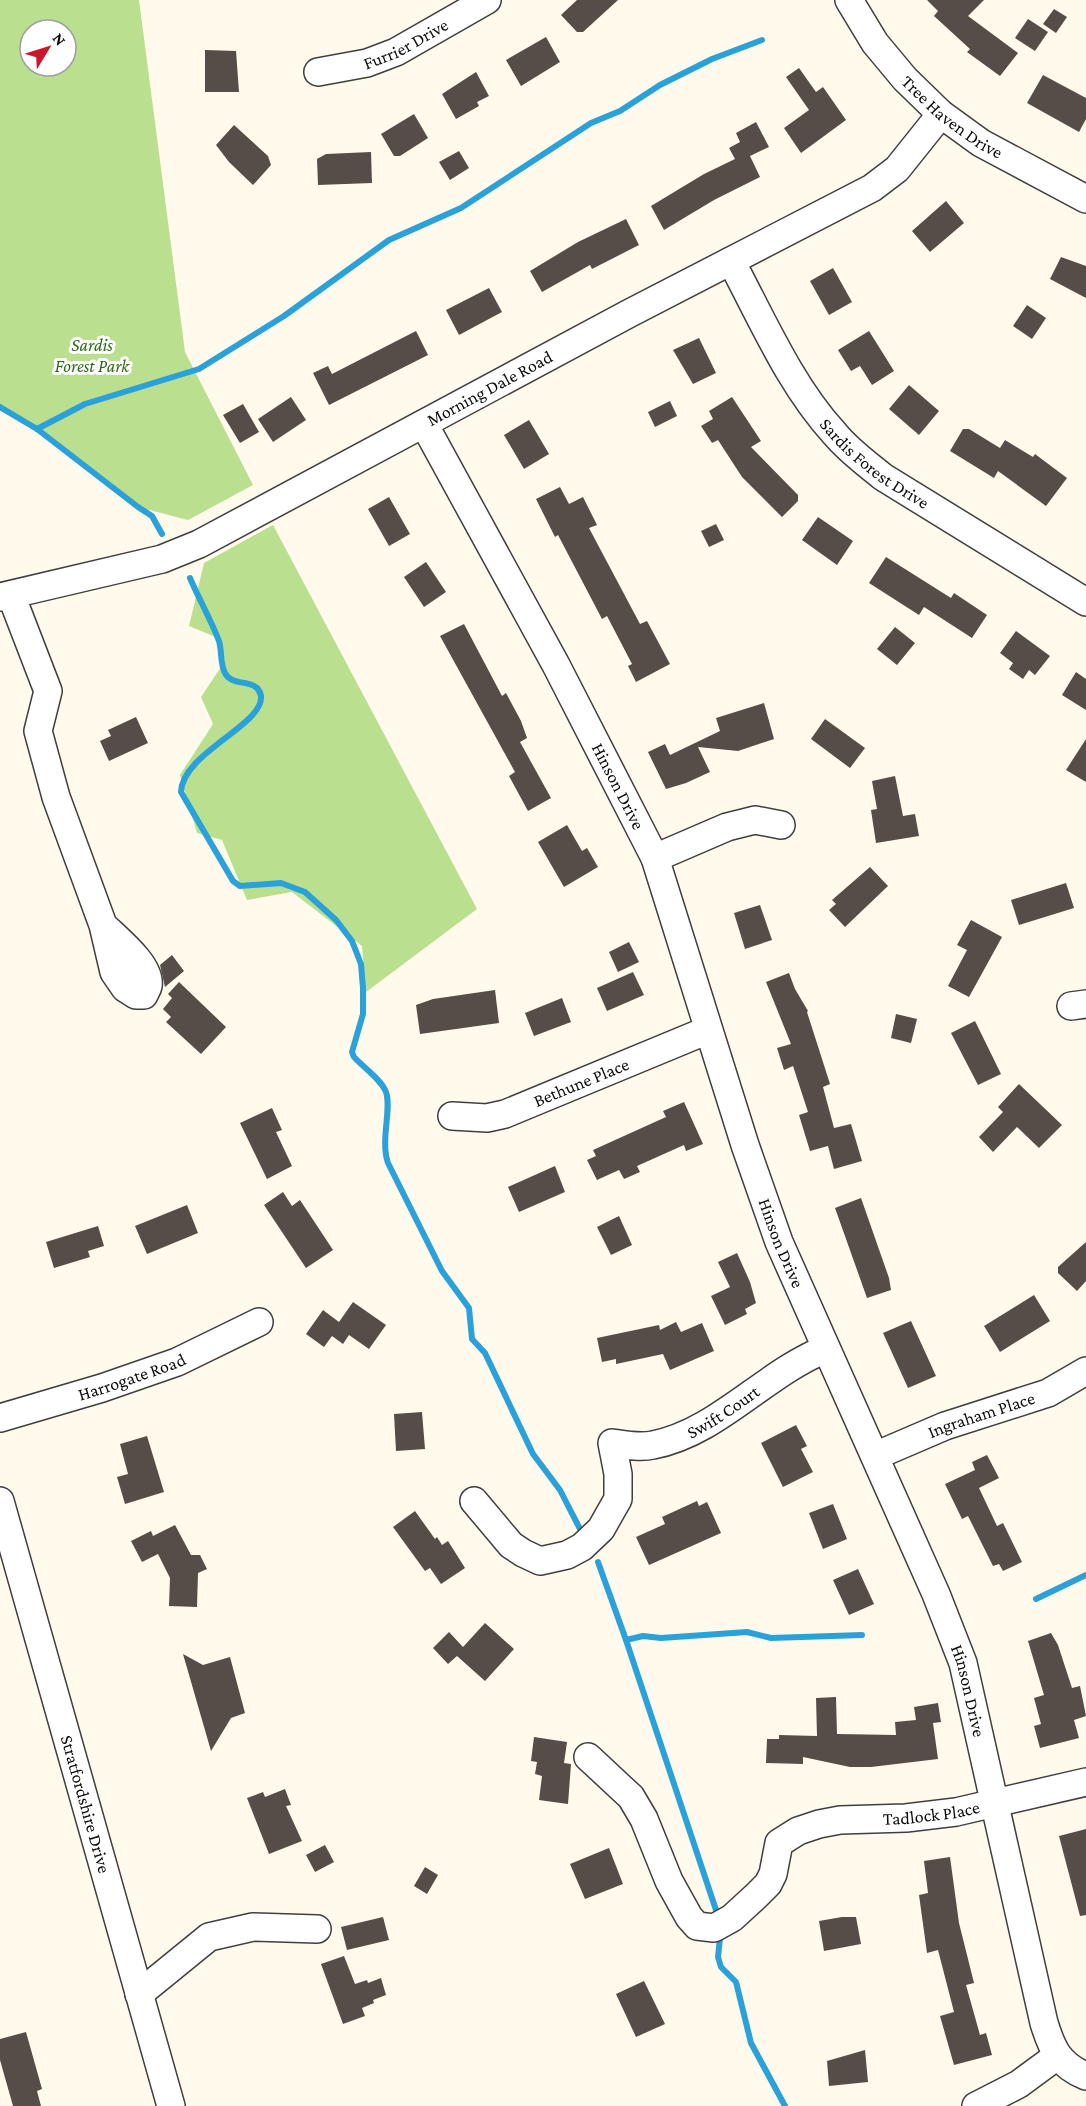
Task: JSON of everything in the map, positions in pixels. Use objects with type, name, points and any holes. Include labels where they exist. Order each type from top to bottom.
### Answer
[{"type":"street","name":"Furrier Drive","points":[[318,72],[367,63],[396,52],[487,0]]},
{"type":"street","name":"Tree Haven Drive","points":[[849,0],[882,52],[904,79],[941,114],[981,143],[1086,199]]},
{"type":"street","name":"Morning Dale Road","points":[[5,596],[162,559],[199,544],[872,188],[897,169],[941,114]]},
{"type":"street","name":"Sardis Forest Drive","points":[[731,261],[791,373],[818,414],[853,453],[884,477],[1086,602]]},
{"type":"street","name":"Hinson Drive","points":[[424,424],[556,664],[655,858],[708,1030],[779,1242],[936,1594],[963,1663],[1044,2023],[1051,2047],[1057,2056]]},
{"type":"street","points":[[5,596],[48,692],[38,731],[41,749],[56,797],[103,925]]},
{"type":"street","points":[[655,858],[727,827],[754,820],[781,825]]},
{"type":"street","name":"Bethune Place","points":[[452,1116],[487,1118],[506,1114],[708,1030]]},
{"type":"street","name":"Harrogate Road","points":[[0,1418],[102,1388],[177,1362],[259,1322]]},
{"type":"street","name":"Swift Court","points":[[474,1501],[512,1545],[523,1553],[540,1561],[567,1555],[582,1547],[601,1529],[618,1499],[618,1474],[612,1443],[652,1446],[688,1435],[773,1377],[826,1349]]},
{"type":"street","name":"Ingraham Place","points":[[875,1456],[945,1426],[1048,1394],[1086,1371]]},
{"type":"street","name":"Stratfordshire Drive","points":[[0,1501],[171,2106]]},
{"type":"street","name":"Tadlock Place","points":[[588,1757],[631,1797],[644,1819],[669,1881],[689,1917],[697,1926],[714,1928],[732,1918],[768,1884],[773,1874],[779,1843],[798,1831],[840,1820],[906,1818],[956,1812],[1086,1782]]},
{"type":"street","points":[[139,1994],[209,1937],[253,1928],[316,1929]]},
{"type":"street","points":[[976,2106],[1020,2084],[1057,2056],[1076,2072],[1086,2076]]},
{"type":"green space","name":"Sardis Forest Park","points":[[0,0],[139,0],[185,352],[253,485],[188,520],[138,507],[37,429],[0,407]]},
{"type":"green space","points":[[273,525],[477,909],[366,992],[362,946],[292,892],[247,900],[222,840],[197,833],[180,775],[213,724],[201,697],[225,661],[218,638],[189,626],[204,563]]},
{"type":"building","points":[[577,0],[618,0],[583,32],[577,32],[561,15]]},
{"type":"building","points":[[927,0],[984,0],[968,16],[1018,53],[1000,76],[967,52],[970,49],[934,16],[938,11]]},
{"type":"building","points":[[1054,9],[1067,17],[1056,33],[1043,24]]},
{"type":"building","points":[[1028,19],[1048,32],[1035,51],[1015,38]]},
{"type":"building","points":[[546,37],[560,62],[521,86],[506,60]]},
{"type":"building","points":[[205,50],[236,51],[239,92],[205,92]]},
{"type":"building","points":[[799,68],[816,92],[823,87],[846,120],[801,153],[784,128],[809,110],[786,77]]},
{"type":"building","points":[[476,72],[489,96],[477,102],[479,106],[456,119],[442,94]]},
{"type":"building","points":[[1043,75],[1086,98],[1086,119],[1079,132],[1027,103]]},
{"type":"building","points":[[414,114],[428,138],[400,156],[394,156],[381,134]]},
{"type":"building","points":[[756,122],[769,147],[750,156],[760,177],[714,200],[664,230],[651,206],[704,174],[735,159],[729,148],[740,142],[736,133]]},
{"type":"building","points":[[234,125],[268,156],[271,165],[253,185],[229,162],[216,145]]},
{"type":"building","points":[[459,151],[469,168],[450,180],[439,162]]},
{"type":"building","points":[[371,152],[372,183],[318,185],[317,159],[326,154]]},
{"type":"building","points":[[946,201],[964,223],[930,252],[912,231]]},
{"type":"building","points":[[626,219],[639,245],[592,269],[590,265],[542,292],[530,271],[578,242]]},
{"type":"building","points":[[1061,257],[1086,266],[1086,298],[1050,279]]},
{"type":"building","points":[[833,268],[852,302],[829,315],[810,281]]},
{"type":"building","points":[[489,288],[502,312],[459,335],[446,310]]},
{"type":"building","points":[[1027,305],[1046,318],[1032,339],[1013,326]]},
{"type":"building","points":[[416,331],[428,355],[329,405],[313,373],[328,366],[332,374]]},
{"type":"building","points":[[869,331],[894,371],[872,385],[860,366],[851,371],[838,350]]},
{"type":"building","points":[[699,338],[716,373],[693,384],[673,350]]},
{"type":"building","points":[[909,385],[939,411],[919,435],[889,409]]},
{"type":"building","points":[[291,397],[306,420],[273,442],[258,419]]},
{"type":"building","points":[[732,397],[761,441],[751,447],[798,495],[798,501],[782,517],[742,477],[718,440],[712,443],[701,426],[713,419],[709,411]]},
{"type":"building","points":[[670,401],[677,416],[655,427],[648,412]]},
{"type":"building","points":[[243,404],[259,432],[240,443],[223,415]]},
{"type":"building","points":[[529,420],[549,454],[524,469],[504,435]]},
{"type":"building","points":[[963,429],[969,429],[1000,448],[1005,440],[1033,457],[1035,454],[1067,478],[1046,506],[998,471],[994,478],[950,451]]},
{"type":"building","points":[[560,487],[569,504],[583,497],[597,525],[589,528],[640,624],[647,621],[670,664],[636,682],[628,666],[632,664],[607,616],[602,619],[558,535],[555,537],[536,499]]},
{"type":"building","points":[[389,497],[410,534],[389,546],[368,509]]},
{"type":"building","points":[[818,517],[853,541],[837,565],[802,540]]},
{"type":"building","points":[[716,524],[724,540],[709,547],[701,531]]},
{"type":"building","points":[[886,557],[951,598],[954,593],[987,615],[972,638],[924,607],[919,615],[869,583]]},
{"type":"building","points":[[426,562],[446,592],[424,607],[404,577]]},
{"type":"building","points":[[464,624],[502,696],[506,693],[521,721],[527,738],[520,742],[551,798],[528,811],[509,776],[515,772],[440,636]]},
{"type":"building","points":[[895,627],[915,643],[897,665],[877,649]]},
{"type":"building","points":[[1016,631],[1050,656],[1035,675],[1029,670],[1023,679],[1009,669],[1013,663],[1000,653]]},
{"type":"building","points":[[1076,672],[1086,679],[1086,710],[1062,695]]},
{"type":"building","points":[[764,703],[774,739],[738,751],[698,747],[710,772],[666,789],[648,752],[665,744],[670,755],[720,731],[716,718]]},
{"type":"building","points":[[136,717],[148,743],[109,761],[100,741],[111,736],[108,730]]},
{"type":"building","points":[[825,719],[865,748],[850,768],[811,739]]},
{"type":"building","points":[[1086,739],[1086,782],[1066,770]]},
{"type":"building","points":[[895,776],[903,816],[915,814],[919,836],[876,843],[871,810],[877,809],[872,781]]},
{"type":"building","points":[[567,825],[582,851],[587,848],[598,867],[564,887],[538,842]]},
{"type":"building","points":[[870,867],[888,886],[845,927],[829,910],[836,904],[832,900]]},
{"type":"building","points":[[1066,883],[1074,908],[1019,925],[1011,900]]},
{"type":"building","points":[[760,905],[772,940],[745,949],[734,913]]},
{"type":"building","points":[[971,920],[1002,937],[969,997],[948,986],[967,950],[957,945]]},
{"type":"building","points":[[629,942],[639,962],[618,972],[609,952]]},
{"type":"building","points":[[172,955],[184,971],[165,987],[160,965]]},
{"type":"building","points":[[633,972],[644,995],[607,1011],[597,988]]},
{"type":"building","points":[[789,973],[808,1011],[830,1084],[823,1087],[834,1128],[851,1124],[862,1161],[834,1169],[828,1146],[810,1151],[799,1115],[808,1112],[793,1066],[784,1070],[777,1048],[791,1044],[766,982]]},
{"type":"building","points":[[179,982],[226,1027],[201,1054],[166,1022],[171,1017],[163,1009],[172,998],[168,994]]},
{"type":"building","points":[[495,990],[499,1023],[420,1034],[416,1005],[433,999]]},
{"type":"building","points":[[562,998],[571,1022],[534,1036],[525,1013]]},
{"type":"building","points":[[896,1014],[917,1019],[911,1043],[891,1038]]},
{"type":"building","points":[[975,1021],[1001,1074],[978,1085],[951,1033]]},
{"type":"building","points":[[1019,1084],[1062,1125],[1039,1148],[1017,1127],[993,1152],[979,1137],[1003,1112],[998,1107]]},
{"type":"building","points":[[684,1102],[703,1144],[686,1151],[684,1145],[637,1166],[640,1172],[624,1179],[619,1170],[597,1180],[587,1160],[596,1156],[593,1150],[666,1117],[663,1111]]},
{"type":"building","points":[[272,1108],[282,1130],[276,1132],[292,1166],[267,1179],[240,1123]]},
{"type":"building","points":[[555,1166],[565,1192],[519,1212],[508,1187]]},
{"type":"building","points":[[283,1192],[292,1206],[300,1200],[333,1250],[306,1268],[264,1205]]},
{"type":"building","points":[[861,1198],[889,1278],[891,1290],[867,1298],[835,1208]]},
{"type":"building","points":[[187,1205],[198,1233],[147,1254],[135,1226]]},
{"type":"building","points":[[619,1216],[632,1245],[611,1255],[597,1227]]},
{"type":"building","points":[[98,1226],[104,1246],[88,1251],[90,1257],[54,1268],[46,1242]]},
{"type":"building","points":[[1086,1242],[1086,1281],[1077,1291],[1058,1273],[1058,1267]]},
{"type":"building","points":[[737,1253],[750,1282],[756,1303],[745,1309],[747,1314],[725,1325],[711,1296],[730,1287],[718,1262]]},
{"type":"building","points":[[1034,1295],[1050,1321],[1000,1352],[984,1326]]},
{"type":"building","points":[[353,1302],[386,1325],[369,1349],[349,1335],[343,1344],[332,1336],[324,1347],[306,1334],[323,1310],[339,1322]]},
{"type":"building","points":[[911,1321],[936,1376],[908,1388],[883,1333]]},
{"type":"building","points":[[676,1322],[681,1332],[702,1323],[714,1351],[670,1370],[663,1354],[616,1364],[616,1359],[602,1362],[597,1338],[659,1325],[660,1330]]},
{"type":"building","points":[[422,1412],[425,1449],[396,1451],[394,1414]]},
{"type":"building","points":[[796,1425],[807,1446],[801,1449],[813,1472],[783,1487],[761,1443]]},
{"type":"building","points":[[147,1436],[164,1492],[125,1504],[117,1477],[128,1474],[120,1444]]},
{"type":"building","points":[[987,1455],[999,1478],[979,1488],[997,1526],[1003,1523],[1022,1562],[1003,1571],[999,1564],[993,1566],[968,1516],[962,1519],[945,1484],[975,1470],[972,1462]]},
{"type":"building","points":[[697,1501],[699,1506],[707,1502],[721,1533],[649,1565],[636,1537],[665,1524],[662,1517]]},
{"type":"building","points":[[833,1504],[847,1539],[823,1549],[809,1513]]},
{"type":"building","points":[[415,1511],[435,1539],[437,1537],[442,1545],[448,1541],[465,1568],[441,1584],[430,1568],[425,1571],[393,1527]]},
{"type":"building","points":[[175,1525],[191,1555],[200,1555],[207,1569],[198,1573],[197,1607],[169,1606],[170,1578],[158,1554],[142,1562],[131,1541],[151,1531],[153,1536]]},
{"type":"building","points":[[858,1569],[874,1604],[849,1615],[833,1580]]},
{"type":"building","points":[[485,1623],[514,1649],[485,1681],[457,1656],[448,1664],[433,1648],[449,1632],[463,1647]]},
{"type":"building","points":[[1051,1633],[1058,1645],[1072,1688],[1080,1686],[1086,1716],[1074,1720],[1079,1738],[1040,1748],[1034,1726],[1041,1724],[1034,1698],[1044,1695],[1028,1641]]},
{"type":"building","points":[[183,1654],[203,1665],[230,1657],[245,1713],[231,1718],[211,1751]]},
{"type":"building","points":[[836,1697],[837,1734],[896,1735],[895,1722],[916,1720],[914,1707],[938,1703],[941,1722],[933,1723],[938,1759],[871,1767],[850,1767],[803,1757],[803,1764],[766,1763],[767,1739],[779,1739],[779,1735],[817,1736],[816,1698]]},
{"type":"building","points":[[534,1737],[567,1742],[564,1763],[571,1764],[568,1804],[539,1800],[542,1776],[535,1774],[537,1762],[531,1761]]},
{"type":"building","points":[[285,1789],[291,1805],[286,1806],[302,1841],[269,1854],[247,1798],[263,1792],[265,1797]]},
{"type":"building","points":[[1086,1829],[1086,1915],[1080,1916],[1059,1836]]},
{"type":"building","points":[[325,1845],[334,1862],[315,1872],[306,1855]]},
{"type":"building","points":[[609,1848],[623,1884],[585,1899],[570,1864]]},
{"type":"building","points":[[950,1857],[959,1923],[974,1983],[966,1985],[980,2035],[986,2033],[992,2055],[954,2065],[940,2016],[954,2012],[938,1950],[927,1953],[919,1895],[928,1893],[924,1861]]},
{"type":"building","points":[[425,1867],[438,1875],[427,1894],[414,1886]]},
{"type":"building","points":[[383,1917],[389,1940],[347,1950],[341,1927]]},
{"type":"building","points":[[856,1917],[861,1944],[824,1951],[819,1921]]},
{"type":"building","points":[[344,1956],[355,1984],[367,1980],[368,1983],[381,1978],[386,1995],[362,2008],[365,2016],[343,2024],[321,1964]]},
{"type":"building","points":[[644,1981],[665,2024],[636,2037],[616,1994]]},
{"type":"building","points":[[26,2032],[42,2089],[37,2091],[41,2106],[13,2106],[0,2060],[0,2039]]},
{"type":"building","points":[[865,2050],[868,2082],[829,2086],[827,2061]]},
{"type":"waterway","points":[[37,429],[85,404],[199,369],[284,316],[389,240],[461,208],[591,123],[620,111],[660,85],[712,59],[762,40]]},
{"type":"waterway","points":[[0,407],[37,429],[152,516],[162,534]]},
{"type":"waterway","points":[[190,578],[219,641],[222,666],[228,678],[255,686],[261,696],[258,707],[250,718],[194,765],[185,778],[181,792],[233,881],[240,886],[281,883],[305,892],[336,920],[352,941],[361,964],[363,988],[363,1014],[352,1052],[386,1092],[388,1107],[385,1145],[388,1163],[442,1271],[469,1308],[472,1339],[485,1353],[533,1454],[560,1490],[581,1531]]},
{"type":"waterway","points":[[598,1562],[718,1916]]},
{"type":"waterway","points":[[1036,1599],[1086,1575]]},
{"type":"waterway","points":[[626,1640],[643,1636],[661,1638],[747,1632],[771,1638],[862,1635]]},
{"type":"waterway","points":[[720,1938],[718,1957],[721,1967],[736,1982],[751,2043],[785,2106]]}]
